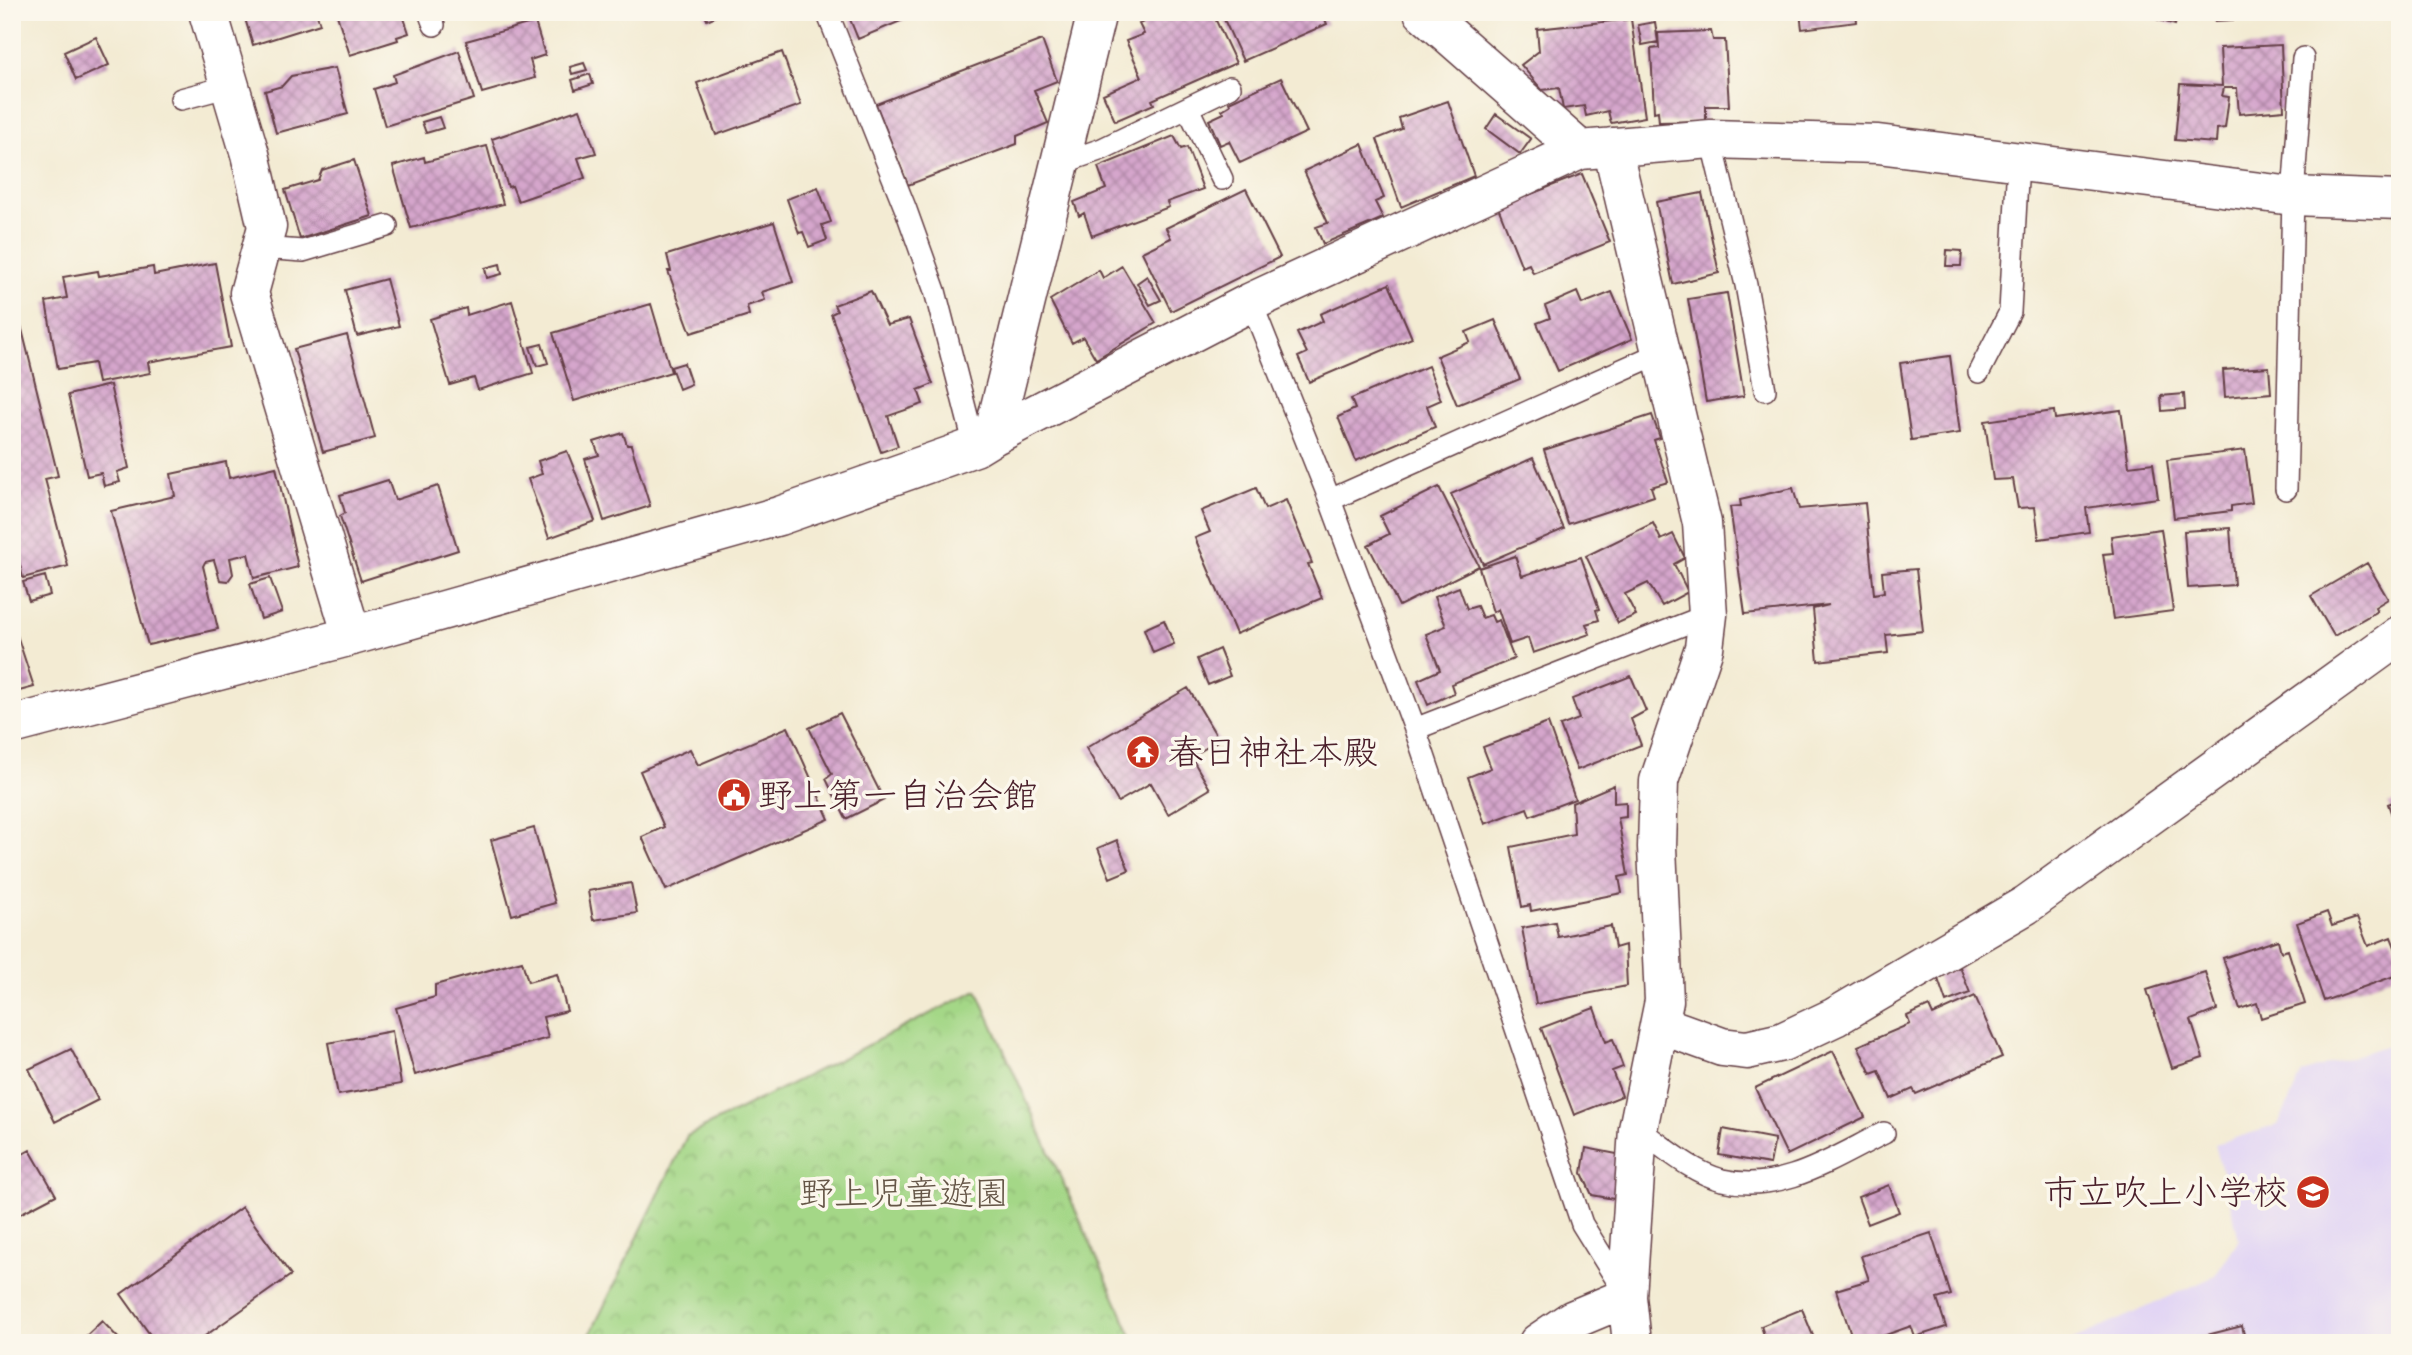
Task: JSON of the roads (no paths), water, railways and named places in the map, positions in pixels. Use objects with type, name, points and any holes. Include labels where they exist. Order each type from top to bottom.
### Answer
[{"type":"street","points":[[208,12],[250,154],[267,227],[248,293],[352,636]]},
{"type":"street","points":[[984,441],[1097,12]]},
{"type":"street","points":[[1423,12],[1596,148],[1662,352],[1702,523],[1708,615],[1704,648],[1660,781],[1657,847],[1664,1002],[1639,1129],[1627,1297],[1632,1343]]},
{"type":"street","points":[[12,725],[352,636],[779,516],[984,441],[1251,302],[1596,148],[1711,139],[1878,144],[2293,196],[2400,200]]},
{"type":"street","points":[[1661,1025],[1722,1047],[1747,1050],[1782,1042],[1835,1017],[2026,905],[2400,635]]},
{"type":"street","points":[[1538,1343],[1572,1320],[1627,1297]]},
{"type":"lane","points":[[827,12],[906,209],[984,441]]},
{"type":"lane","points":[[2287,489],[2293,196],[2303,58]]},
{"type":"lane","points":[[181,99],[230,86]]},
{"type":"lane","points":[[1059,164],[1102,149],[1230,87]]},
{"type":"lane","points":[[1188,108],[1222,179]]},
{"type":"lane","points":[[1711,139],[1746,285],[1765,390]]},
{"type":"lane","points":[[1979,372],[2010,312],[2018,162]]},
{"type":"lane","points":[[261,248],[303,251],[387,226]]},
{"type":"lane","points":[[1251,302],[1330,500],[1415,729],[1582,1224],[1627,1297]]},
{"type":"lane","points":[[1330,500],[1662,352]]},
{"type":"lane","points":[[1415,729],[1708,615]]},
{"type":"lane","points":[[1639,1129],[1692,1166],[1721,1180],[1759,1183],[1787,1180],[1884,1133]]},
{"type":"place","name":"春日神社本殿","points":[[1143,752]]},
{"type":"place","name":"野上第一自治会館","points":[[734,795]]},
{"type":"place","name":"市立吹上小学校","points":[[2313,1192]]},
{"type":"park label","name":"野上児童遊園","points":[[904,1193]]}]
